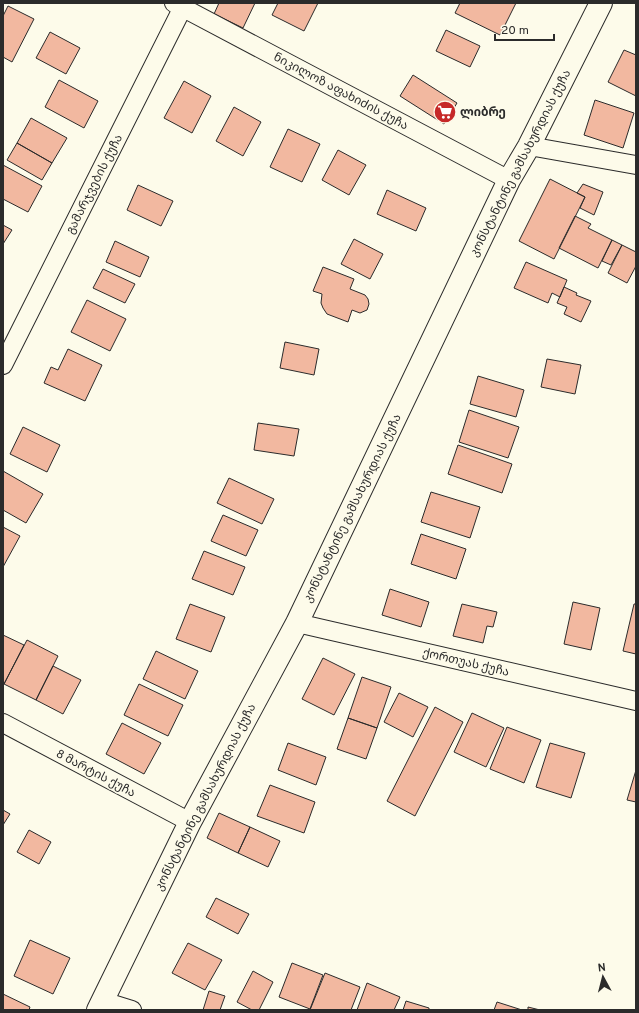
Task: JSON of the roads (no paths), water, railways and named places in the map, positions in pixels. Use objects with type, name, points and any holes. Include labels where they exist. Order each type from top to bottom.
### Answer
[{"type":"main road","name":"კონსტანტინე გამსახურდიას ქუჩა","points":[[100,1005],[190,822],[297,623],[508,180],[529,146],[601,3]]},
{"type":"street","name":"ნიკილოზ აფახიძის ქუჩა","points":[[181,4],[508,180]]},
{"type":"street","name":"გამარჯვების ქუჩა","points":[[3,365],[181,4]]},
{"type":"street","points":[[529,146],[636,165]]},
{"type":"street","name":"ქორთუას ქუჩა","points":[[297,623],[636,701]]},
{"type":"street","name":"8 მარტის ქუჩა","points":[[3,723],[190,822]]},
{"type":"street","points":[[100,1005],[132,1010]]},
{"type":"place","name":"ლიბრე","points":[[445,112]]}]
